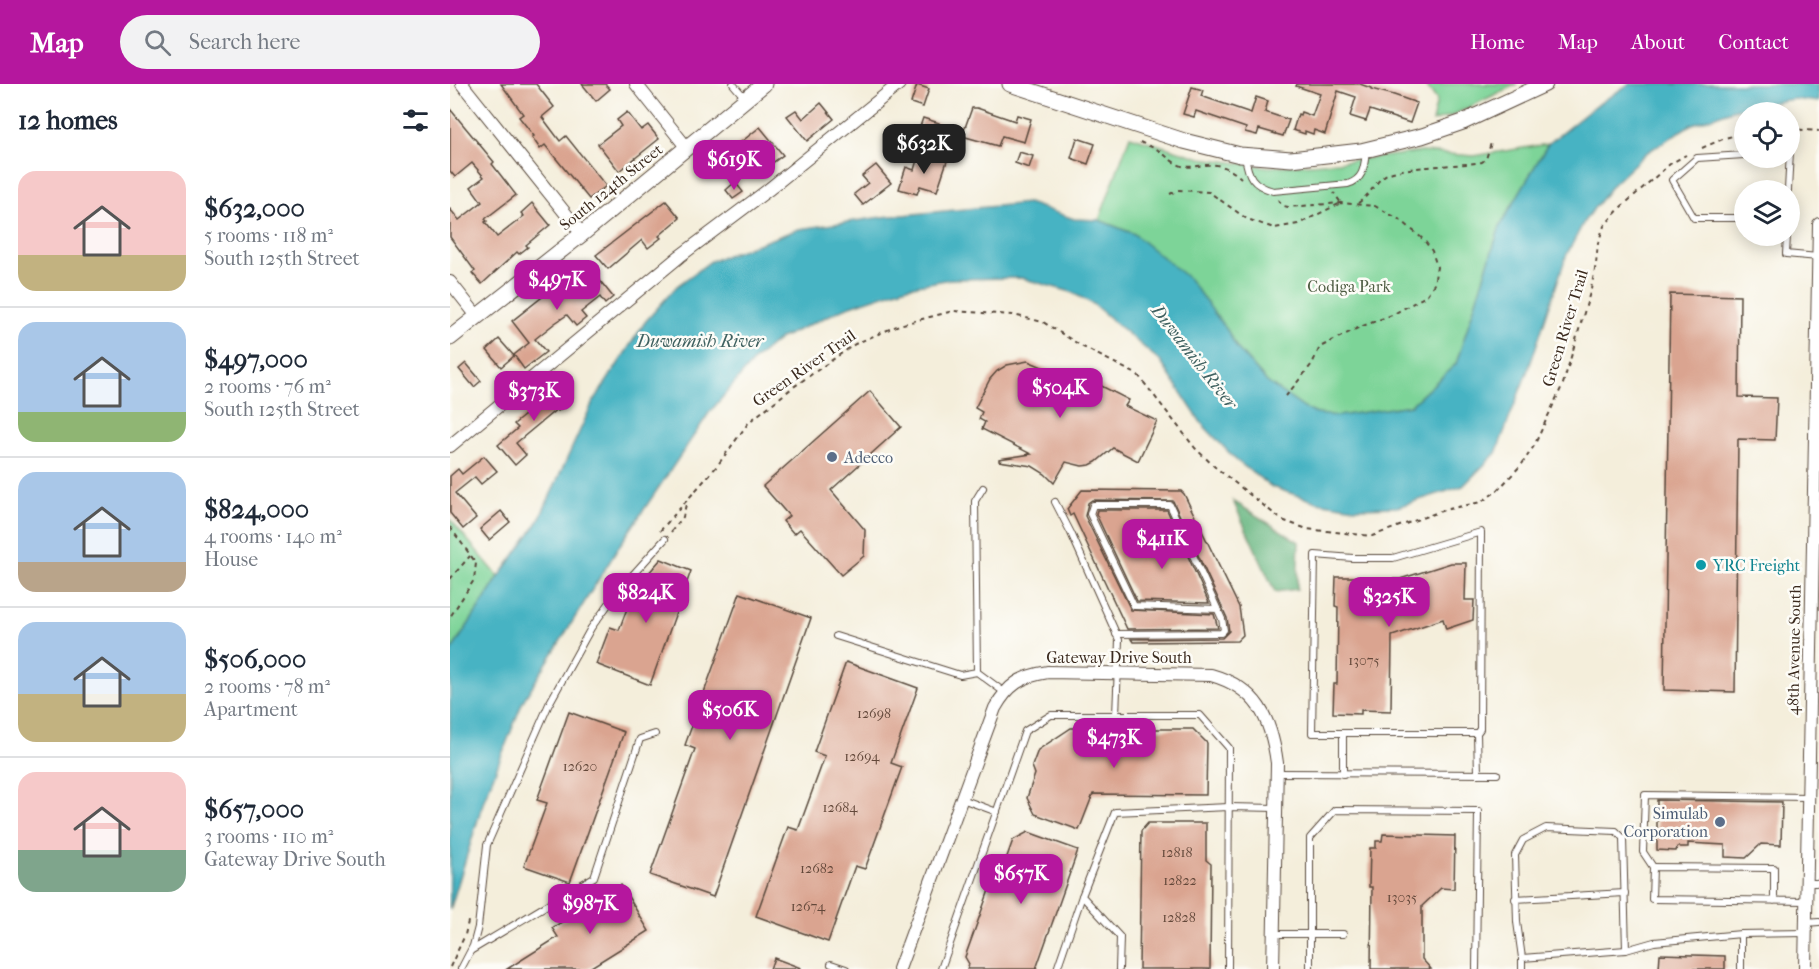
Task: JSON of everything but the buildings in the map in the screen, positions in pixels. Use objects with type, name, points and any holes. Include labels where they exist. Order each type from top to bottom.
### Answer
[{"type":"street","points":[[462,84],[582,234]]},
{"type":"street","points":[[636,84],[687,148]]},
{"type":"street","points":[[450,446],[680,256],[768,190],[898,84]]},
{"type":"street","points":[[1010,84],[1184,141],[1245,155],[1291,159],[1366,150],[1422,136],[1464,122],[1545,84]]},
{"type":"street","name":"South 124th Street","points":[[450,338],[758,90]]},
{"type":"street","name":"48th Avenue South","points":[[1805,969],[1806,901],[1813,883],[1808,797],[1813,764],[1819,224]]},
{"type":"street","points":[[450,282],[477,316]]},
{"type":"street","name":"Gateway Drive South","points":[[1004,692],[1030,675],[1048,672],[1212,675],[1236,685],[1257,701],[1274,741],[1277,773],[1273,969]]},
{"type":"street","points":[[898,969],[995,708],[1004,692]]},
{"type":"lane","points":[[734,84],[758,90]]},
{"type":"lane","points":[[1245,155],[1247,171],[1252,181],[1273,191],[1355,182],[1364,170],[1366,150]]},
{"type":"lane","points":[[1734,155],[1697,158],[1672,180],[1694,218],[1734,218]]},
{"type":"lane","points":[[1786,246],[1786,254],[1818,257]]},
{"type":"lane","points":[[977,672],[975,501],[983,488]]},
{"type":"lane","points":[[1055,502],[1119,640],[1116,715]]},
{"type":"lane","points":[[1116,634],[1221,633],[1224,630],[1222,619],[1170,505],[1093,505],[1090,514],[1134,606],[1217,609]]},
{"type":"lane","points":[[1476,733],[1312,733],[1315,555],[1393,558],[1481,532],[1480,729],[1476,733],[1478,774]]},
{"type":"lane","points":[[461,969],[471,951],[478,927],[487,845],[549,704],[591,628],[619,590],[665,539]]},
{"type":"lane","points":[[836,636],[960,675],[977,672],[1004,692]]},
{"type":"lane","points":[[941,969],[1025,731],[1051,715],[1200,715],[1229,748],[1228,969]]},
{"type":"lane","points":[[1343,733],[1343,774]]},
{"type":"lane","points":[[471,951],[594,877],[640,739],[655,734]]},
{"type":"lane","points":[[1277,773],[1497,774]]},
{"type":"lane","points":[[1806,901],[1652,899],[1653,867],[1643,852],[1645,795],[1808,797]]},
{"type":"lane","points":[[961,799],[997,812]]},
{"type":"lane","points":[[1057,969],[1082,896],[1115,812],[1229,807],[1276,808]]},
{"type":"lane","points":[[1310,969],[1310,838],[1335,810],[1478,811],[1476,969]]},
{"type":"lane","points":[[1522,969],[1515,899],[1515,855],[1523,840],[1546,828],[1616,831],[1623,838],[1626,950]]},
{"type":"lane","points":[[1653,867],[1774,868],[1774,901]]},
{"type":"lane","points":[[1515,899],[1625,893]]},
{"type":"lane","points":[[1082,896],[1120,937],[1119,969]]},
{"type":"lane","points":[[1522,958],[1626,950],[1654,942],[1806,928],[1819,922]]},
{"type":"lane","points":[[1274,934],[1343,934]]},
{"type":"lane","points":[[1741,934],[1741,969]]},
{"type":"lane","points":[[831,964],[846,969]]},
{"type":"path","points":[[1800,130],[1819,131]]},
{"type":"path","points":[[1696,150],[1734,136]]},
{"type":"path","points":[[1138,140],[1158,150],[1170,161],[1182,166],[1220,166],[1239,176],[1247,184]]},
{"type":"path","points":[[1358,203],[1367,197],[1388,174],[1417,168],[1482,162],[1486,159],[1491,143]]},
{"type":"path","name":"Green River Trail","points":[[665,539],[683,517],[688,498],[717,466],[749,422],[855,344],[899,325],[953,311],[1013,315],[1044,322],[1083,347],[1138,375],[1195,448],[1215,467],[1282,520],[1307,529],[1372,536],[1431,514],[1480,502],[1490,497],[1508,481],[1528,455],[1563,384],[1591,289],[1598,243],[1604,226],[1621,207],[1670,164],[1686,154]]},
{"type":"path","points":[[1170,194],[1178,190],[1209,192],[1247,219],[1274,228],[1298,224],[1341,203]]},
{"type":"path","points":[[1276,198],[1288,207],[1341,203],[1374,206],[1402,221],[1424,240],[1432,251],[1437,267],[1434,284],[1426,296],[1392,315],[1360,327],[1320,347],[1312,364],[1287,396]]},
{"type":"path","points":[[450,527],[476,563],[474,580],[450,617]]},
{"type":"path","points":[[450,579],[470,556]]},
{"type":"green space","points":[[1425,84],[1517,84],[1451,116],[1432,122],[1437,100]]},
{"type":"green space","name":"Codiga Park","points":[[1130,136],[1201,158],[1269,167],[1422,152],[1474,156],[1548,144],[1500,226],[1456,364],[1411,405],[1339,416],[1317,414],[1304,408],[1267,382],[1237,348],[1227,330],[1134,234],[1099,220]]},
{"type":"green space","points":[[1233,501],[1299,542],[1297,589],[1275,592]]},
{"type":"green space","points":[[450,519],[499,577],[450,653]]},
{"type":"water","name":"Duwamish River","points":[[1629,84],[1819,84],[1819,102],[1793,99],[1776,102],[1734,102],[1734,110],[1690,125],[1646,153],[1613,184],[1585,220],[1566,256],[1531,362],[1496,453],[1463,486],[1397,507],[1355,508],[1317,502],[1272,487],[1237,461],[1202,424],[1160,361],[1093,304],[1071,292],[1021,278],[951,279],[907,287],[845,308],[779,339],[755,359],[709,413],[620,545],[523,701],[484,800],[450,910],[450,653],[538,522],[592,404],[645,322],[677,286],[711,261],[799,229],[882,217],[1028,203],[1074,219],[1099,220],[1134,234],[1189,279],[1227,330],[1237,348],[1267,382],[1304,408],[1317,414],[1339,416],[1411,405],[1456,364],[1500,226],[1548,144],[1594,107]]},
{"type":"place","name":"Adecco","points":[[832,457]]},
{"type":"place","name":"YRC Freight","points":[[1701,565]]},
{"type":"place","name":"Simulab Corporation","points":[[1720,822]]}]
